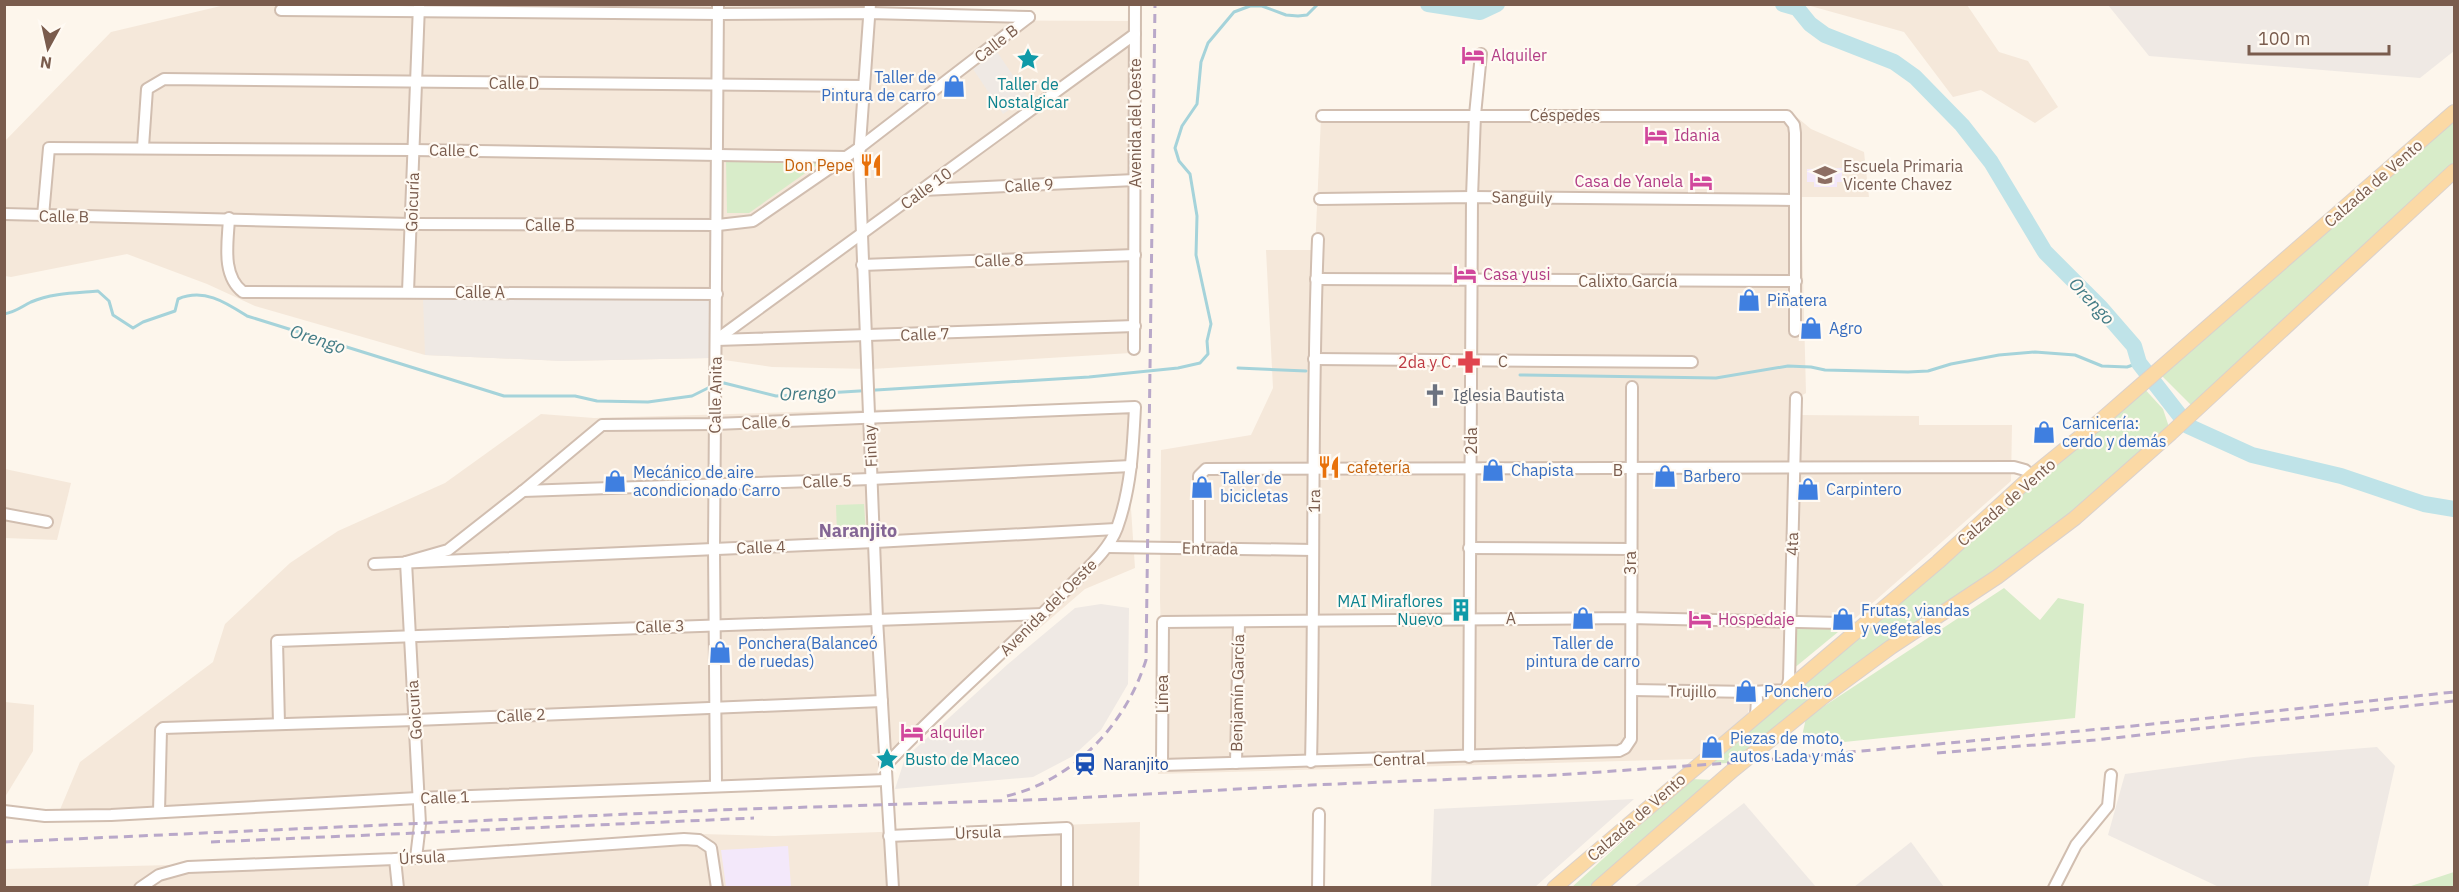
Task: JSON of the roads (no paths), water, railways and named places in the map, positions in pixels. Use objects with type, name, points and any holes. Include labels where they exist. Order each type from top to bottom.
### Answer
[{"type":"main road","name":"Calzada de Vento","points":[[1554,888],[1938,562],[2032,476],[2135,390],[2454,112]]},
{"type":"main road","name":"Calzada de Vento","points":[[1598,888],[1733,770],[1806,710],[1891,647],[1997,577],[2066,525],[2171,433],[2454,171]]},
{"type":"street","name":"Avenida del Oeste","points":[[1134,349],[1135,4]]},
{"type":"street","name":"Goicuría","points":[[408,292],[419,8]]},
{"type":"street","points":[[281,10],[869,8]]},
{"type":"street","name":"Calle B","points":[[859,153],[1029,17],[869,8]]},
{"type":"street","name":"Finlay","points":[[869,8],[859,153],[861,233],[877,619],[893,888]]},
{"type":"street","name":"Calle Anita","points":[[716,786],[714,486],[718,225],[718,9]]},
{"type":"street","name":"Calle 10","points":[[716,340],[1135,34]]},
{"type":"street","name":"2da","points":[[1469,757],[1472,197],[1475,115],[1481,54]]},
{"type":"street","name":"Calle D","points":[[143,147],[147,89],[164,79],[864,86]]},
{"type":"street","name":"Céspedes","points":[[1322,116],[1781,115],[1791,119],[1795,133],[1795,200]]},
{"type":"street","name":"Calle C","points":[[43,216],[49,148],[413,150],[847,157],[859,153]]},
{"type":"street","name":"Calle B","points":[[4,214],[411,224],[718,225],[753,220],[847,157]]},
{"type":"street","name":"Calle 9","points":[[923,190],[1135,180]]},
{"type":"street","name":"Sanguily","points":[[1320,199],[1472,197],[1795,200]]},
{"type":"street","points":[[1795,200],[1795,331]]},
{"type":"street","name":"Calle A","points":[[230,218],[227,259],[234,285],[243,292],[717,294]]},
{"type":"street","name":"1ra","points":[[1311,762],[1314,619],[1314,360],[1318,239]]},
{"type":"street","name":"Calle 8","points":[[862,265],[1135,255]]},
{"type":"street","name":"Calixto García","points":[[1316,279],[1796,281]]},
{"type":"street","name":"Calle 7","points":[[716,340],[1135,326]]},
{"type":"street","name":"C","points":[[1314,360],[1692,362]]},
{"type":"street","name":"3ra","points":[[1631,739],[1632,387]]},
{"type":"street","name":"4ta","points":[[1786,690],[1789,680],[1792,469],[1796,398]]},
{"type":"street","name":"Avenida del Oeste","points":[[885,766],[1108,547],[1126,496],[1131,466],[1135,407]]},
{"type":"street","name":"Calle 6","points":[[406,562],[448,550],[602,425],[715,424],[1135,407]]},
{"type":"street","name":"Calle 5","points":[[523,491],[714,486],[1131,466]]},
{"type":"street","name":"B","points":[[1200,547],[1199,476],[1206,469],[1631,470],[2014,467],[2025,470],[2032,476]]},
{"type":"street","points":[[4,514],[47,522]]},
{"type":"street","name":"Calle 4","points":[[406,562],[1116,529]]},
{"type":"street","name":"Entrada","points":[[1108,547],[1313,550]]},
{"type":"street","points":[[1469,548],[1630,549]]},
{"type":"street","points":[[374,564],[406,562]]},
{"type":"street","name":"Goicuría","points":[[406,562],[420,824],[416,858]]},
{"type":"street","name":"Calle 3","points":[[279,724],[275,644],[277,641],[1042,614]]},
{"type":"street","name":"A","points":[[1164,622],[1630,618],[1840,623],[1849,626],[1855,632]]},
{"type":"street","name":"Línea","points":[[1162,765],[1164,622]]},
{"type":"street","name":"Benjamín García","points":[[1236,763],[1239,622]]},
{"type":"street","name":"Trujillo","points":[[1632,690],[1752,692],[1786,690]]},
{"type":"street","points":[[1752,692],[1757,698],[1756,716]]},
{"type":"street","name":"Calle 2","points":[[159,812],[161,730],[163,728],[882,701]]},
{"type":"street","name":"Central","points":[[1162,765],[1619,751],[1625,748],[1631,739]]},
{"type":"street","points":[[2054,888],[2076,845],[2108,806],[2111,775]]},
{"type":"street","name":"Calle 1","points":[[4,811],[45,816],[159,812],[418,798],[886,780]]},
{"type":"street","points":[[1318,814],[1318,888]]},
{"type":"street","name":"Ursula","points":[[889,836],[1067,828],[1067,888]]},
{"type":"street","name":"Úrsula","points":[[140,888],[159,876],[188,867],[416,858],[684,839],[699,840],[707,844],[713,854],[717,888]]},
{"type":"street","points":[[395,859],[398,888]]},
{"type":"waterway","name":"Orengo","points":[[718,384],[724,383],[776,396],[1089,377],[1178,368],[1200,363],[1208,354],[1207,341],[1211,324],[1196,255],[1197,216],[1190,174],[1179,161],[1175,148],[1182,126],[1197,104],[1201,62],[1208,43],[1234,12],[1250,6],[1262,6],[1286,15],[1298,16],[1307,15],[1318,4]]},
{"type":"waterway","name":"Orengo","points":[[1428,4],[1480,12],[1497,4]]},
{"type":"waterway","name":"Orengo","points":[[1783,4],[1797,8],[1810,24],[1825,35],[1894,62],[1915,77],[1962,125],[1991,162],[2045,252],[2101,308],[2134,346],[2139,363],[2188,426],[2252,455],[2341,476],[2424,504],[2454,509]]},
{"type":"waterway","name":"Orengo","points":[[1796,4],[1797,8]]},
{"type":"waterway","name":"Orengo","points":[[4,314],[47,297],[98,291],[109,301],[113,315],[133,328],[143,322],[175,311],[178,299],[197,295],[214,298],[247,316],[504,396],[575,396],[597,401],[648,402],[692,396],[712,386]]},
{"type":"waterway","points":[[1520,375],[1716,378],[1788,366],[1825,370],[1908,372],[1928,371],[1999,355],[2035,352],[2075,355],[2102,366],[2127,367],[2139,363]]},
{"type":"waterway","points":[[1238,368],[1306,371]]},
{"type":"railway","points":[[1007,796],[1054,777],[1094,746],[1125,706],[1146,660],[1155,4]]},
{"type":"railway","points":[[4,842],[718,810],[1058,799],[1311,785],[1557,775],[1743,762],[2133,726],[2454,692]]},
{"type":"railway","points":[[1937,753],[2095,740],[2454,701]]},
{"type":"railway","points":[[211,842],[754,818]]},
{"type":"place","name":"Alquiler","points":[[1473,55]]},
{"type":"place","name":"Taller de Nostalgicar","points":[[1028,59]]},
{"type":"place","name":"Taller de Pintura de carro","points":[[954,86]]},
{"type":"place","name":"Idania","points":[[1656,135]]},
{"type":"place","name":"Don Pepe","points":[[871,165]]},
{"type":"place","name":"Escuela Primaria Vicente Chavez","points":[[1825,175]]},
{"type":"place","name":"Casa de Yanela","points":[[1701,181]]},
{"type":"place","name":"Casa yusi","points":[[1465,274]]},
{"type":"place","name":"Piñatera","points":[[1749,300]]},
{"type":"place","name":"Agro","points":[[1811,328]]},
{"type":"place","name":"2da y C","points":[[1469,362]]},
{"type":"place","name":"Iglesia Bautista","points":[[1435,395]]},
{"type":"place","name":"Carnicería: cerdo y demás","points":[[2044,432]]},
{"type":"place","name":"cafetería","points":[[1329,467]]},
{"type":"place","name":"Chapista","points":[[1493,470]]},
{"type":"place","name":"Barbero","points":[[1665,476]]},
{"type":"place","name":"Mecánico de aire acondicionado Carro","points":[[615,481]]},
{"type":"place","name":"Taller de bicicletas","points":[[1202,487]]},
{"type":"place","name":"Carpintero","points":[[1808,489]]},
{"type":"place","name":"MAI Miraflores Nuevo","points":[[1461,610]]},
{"type":"place","name":"Taller de pintura de carro","points":[[1583,618]]},
{"type":"place","name":"Hospedaje","points":[[1700,619]]},
{"type":"place","name":"Frutas, viandas y vegetales","points":[[1843,619]]},
{"type":"place","name":"Ponchera(Balanceó de ruedas)","points":[[720,652]]},
{"type":"place","name":"Ponchero","points":[[1746,691]]},
{"type":"place","name":"alquiler","points":[[912,732]]},
{"type":"place","name":"Piezas de moto, autos Lada y más","points":[[1712,747]]},
{"type":"place","name":"Busto de Maceo","points":[[887,759]]},
{"type":"place","name":"Naranjito","points":[[1085,764]]},
{"type":"district","name":"Naranjito","points":[[858,530]]}]
